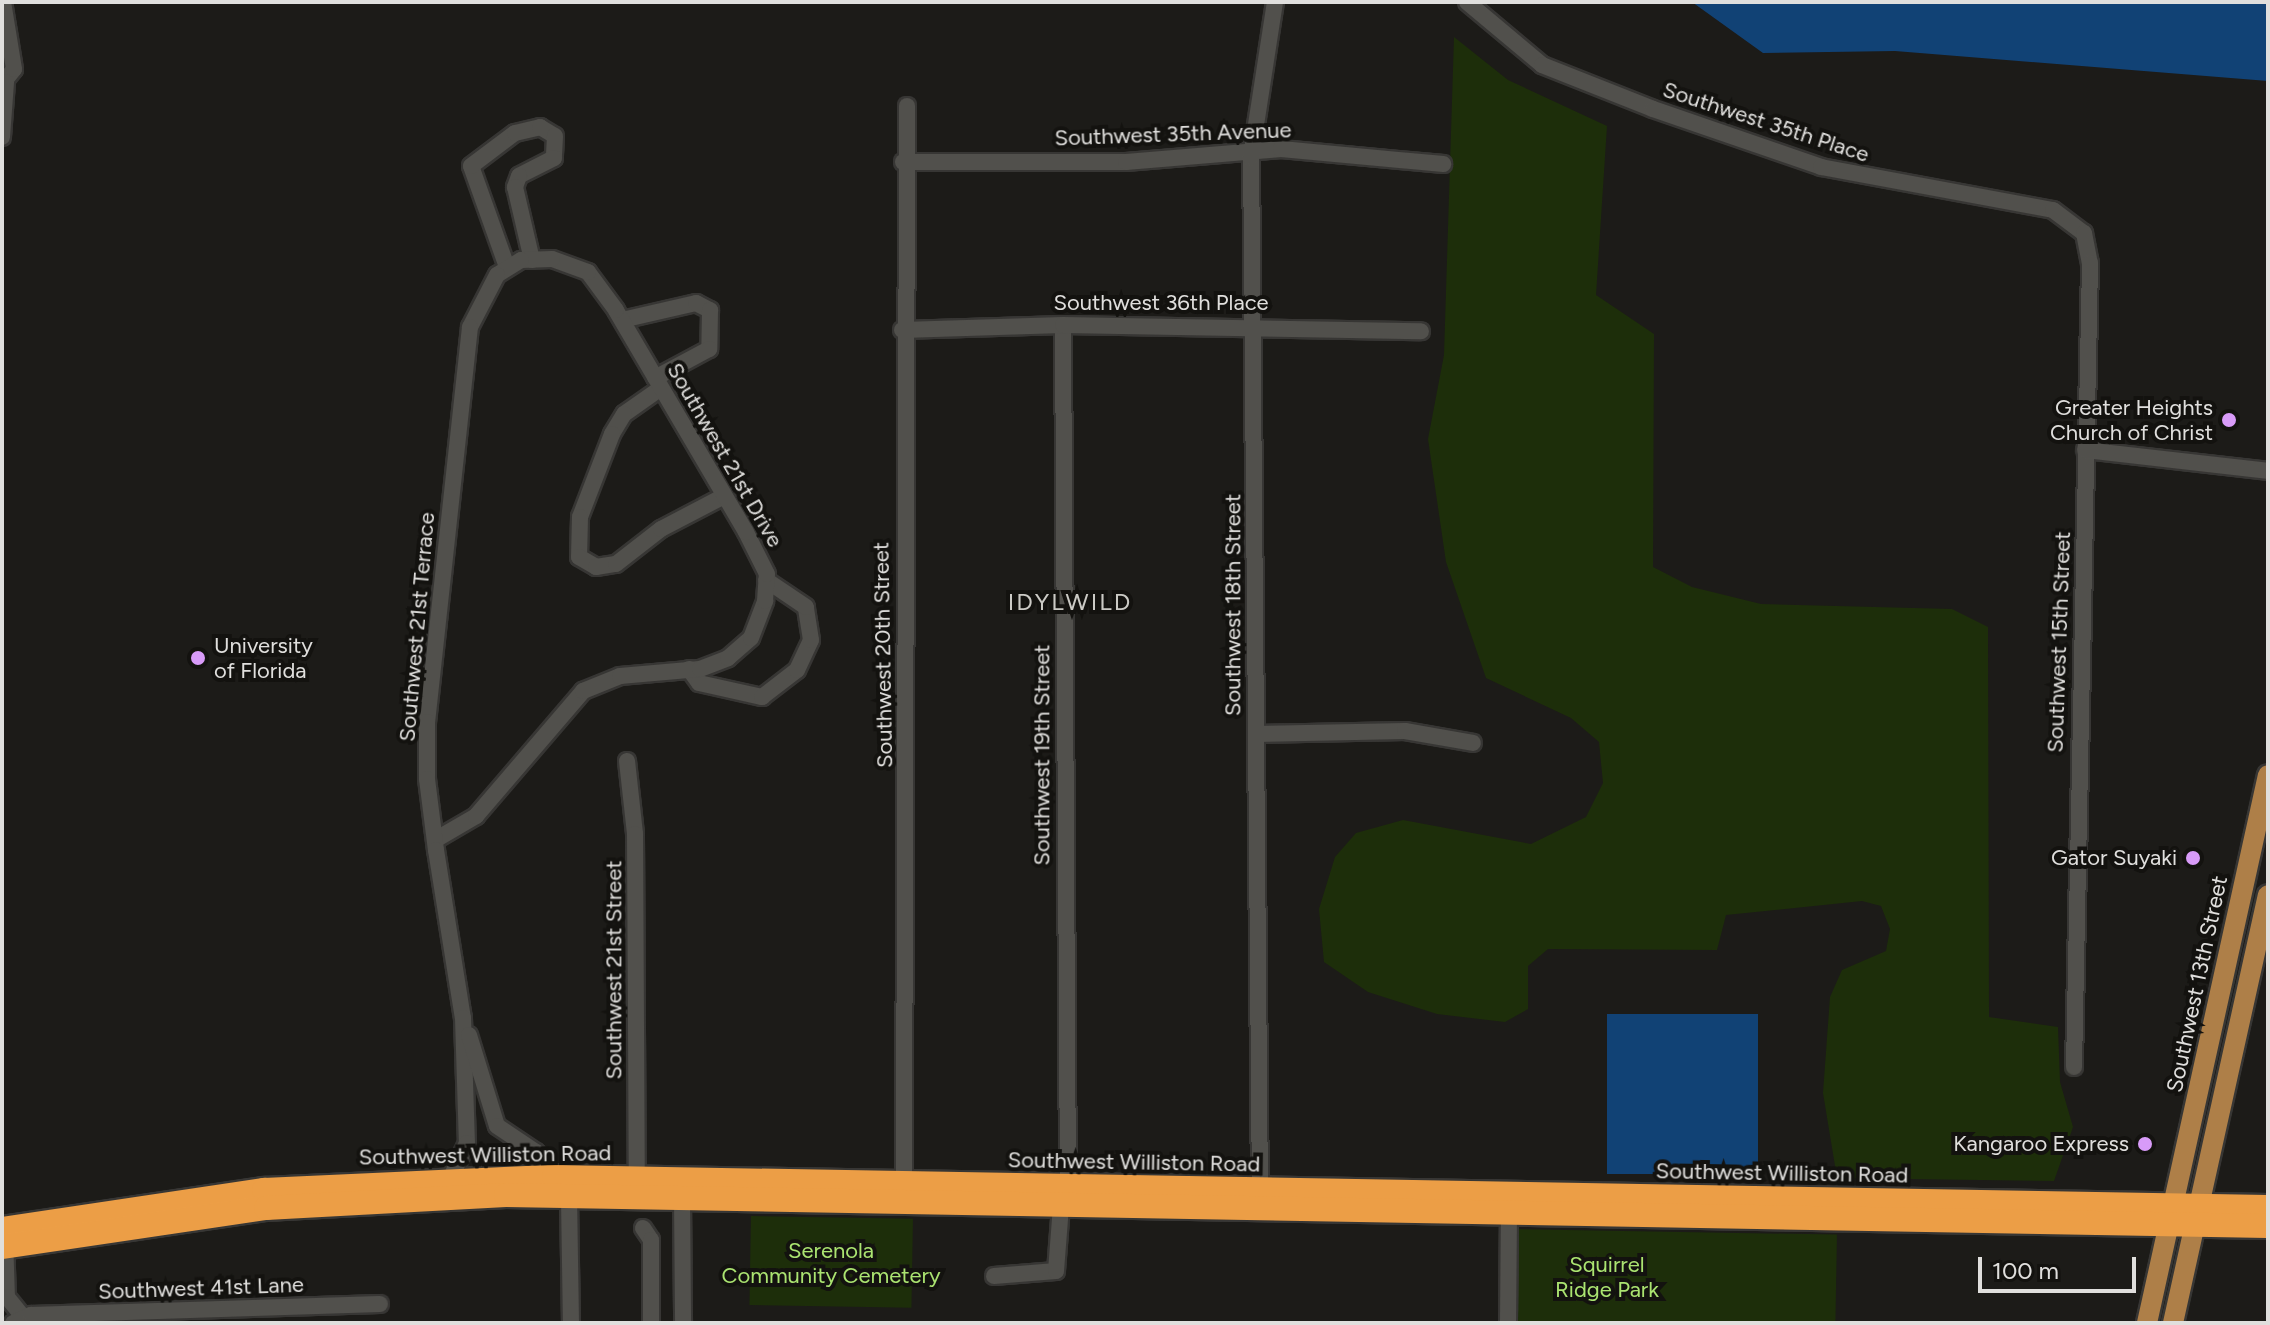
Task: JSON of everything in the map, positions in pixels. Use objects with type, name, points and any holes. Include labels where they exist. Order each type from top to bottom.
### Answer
[{"type":"highway","name":"Southwest Williston Road","points":[[3,1234],[210,1196],[450,1179],[637,1179],[904,1194]]},
{"type":"highway","name":"Southwest Williston Road","points":[[3,1234],[295,1205],[569,1197],[682,1199],[904,1194],[2171,1213],[2198,1214],[2268,1226]]},
{"type":"highway","name":"Southwest Williston Road","points":[[2198,1214],[2268,1207]]},
{"type":"main road","name":"Southwest 13th Street","points":[[2147,1323],[2268,775]]},
{"type":"main road","points":[[2173,1323],[2267,900],[2242,892]]},
{"type":"street","points":[[2,137],[4,83],[14,69],[6,53],[3,2]]},
{"type":"street","name":"Southwest 18th Street","points":[[1260,1200],[1251,157],[1275,2]]},
{"type":"street","name":"Southwest 35th Place","points":[[1467,2],[1542,65],[1653,109],[1821,167],[2039,207],[2076,222]]},
{"type":"street","name":"Southwest 20th Street","points":[[904,1194],[902,330],[903,162],[907,106]]},
{"type":"street","points":[[540,127],[555,136],[554,158],[519,176],[515,187],[520,262],[471,166],[515,133],[540,127]]},
{"type":"street","name":"Southwest 35th Avenue","points":[[903,162],[1251,157],[1281,149],[1443,164]]},
{"type":"street","name":"Southwest 15th Street","points":[[2074,1067],[2090,263],[2076,222]]},
{"type":"street","name":"Southwest 21st Drive","points":[[435,840],[486,806],[583,691],[631,674],[689,669],[728,658],[751,638],[766,580],[724,496],[622,320],[588,272],[520,262]]},
{"type":"street","name":"Southwest 21st Terrace","points":[[450,1179],[467,1143],[463,1018],[435,840],[427,722],[470,327],[479,297],[520,262]]},
{"type":"street","points":[[622,320],[696,303],[710,310],[709,349],[658,383],[624,414],[612,434],[580,517],[579,557],[596,567],[616,564],[661,529],[724,496]]},
{"type":"street","name":"Southwest 36th Place","points":[[902,330],[1063,325],[1253,325],[1421,331]]},
{"type":"street","name":"Southwest 19th Street","points":[[994,1276],[1056,1271],[1064,1196],[1063,325]]},
{"type":"street","points":[[2085,450],[2268,471]]},
{"type":"street","points":[[689,669],[699,683],[762,697],[797,670],[811,640],[806,607],[794,592],[766,580]]},
{"type":"street","points":[[1256,734],[1405,731],[1473,743]]},
{"type":"street","name":"Southwest 21st Street","points":[[627,761],[635,834],[637,1179]]},
{"type":"street","name":"Southwest 21st Terrace","points":[[463,1018],[497,1126],[536,1152],[554,1177]]},
{"type":"street","points":[[554,1177],[569,1197],[571,1323]]},
{"type":"street","points":[[682,1199],[683,1323]]},
{"type":"street","points":[[1508,1323],[1509,1204]]},
{"type":"street","points":[[643,1228],[651,1240],[651,1323]]},
{"type":"street","points":[[3,1234],[4,1290],[18,1320]]},
{"type":"street","name":"Southwest 41st Lane","points":[[18,1320],[380,1304]]},
{"type":"green space","points":[[1454,37],[1508,80],[1607,126],[1596,295],[1654,334],[1653,567],[1692,587],[1761,604],[1952,609],[1988,627],[1989,1017],[2058,1027],[2060,1082],[2073,1127],[2054,1181],[1837,1178],[1823,1093],[1830,997],[1842,970],[1886,951],[1890,929],[1881,906],[1862,901],[1726,915],[1717,950],[1548,949],[1528,966],[1528,1009],[1505,1022],[1437,1014],[1368,992],[1324,962],[1319,909],[1335,857],[1356,833],[1403,820],[1531,844],[1586,817],[1603,783],[1599,742],[1571,718],[1486,678],[1446,562],[1428,439],[1444,355]]},
{"type":"green space","name":"Serenola Community Cemetery","points":[[751,1216],[913,1219],[911,1308],[749,1305]]},
{"type":"green space","name":"Squirrel Ridge Park","points":[[1515,1229],[1837,1235],[1835,1323],[1513,1323]]},
{"type":"water","points":[[1692,2],[2268,2],[2268,81],[1895,51],[1763,53]]},
{"type":"water","points":[[1607,1014],[1758,1014],[1758,1174],[1607,1174]]},
{"type":"place","name":"Greater Heights Church of Christ","points":[[2229,420]]},
{"type":"place","name":"University of Florida","points":[[198,658]]},
{"type":"place","name":"Gator Suyaki","points":[[2193,858]]},
{"type":"place","name":"Kangaroo Express","points":[[2145,1144]]},
{"type":"district","name":"IDYLWILD","points":[[1070,602]]}]
